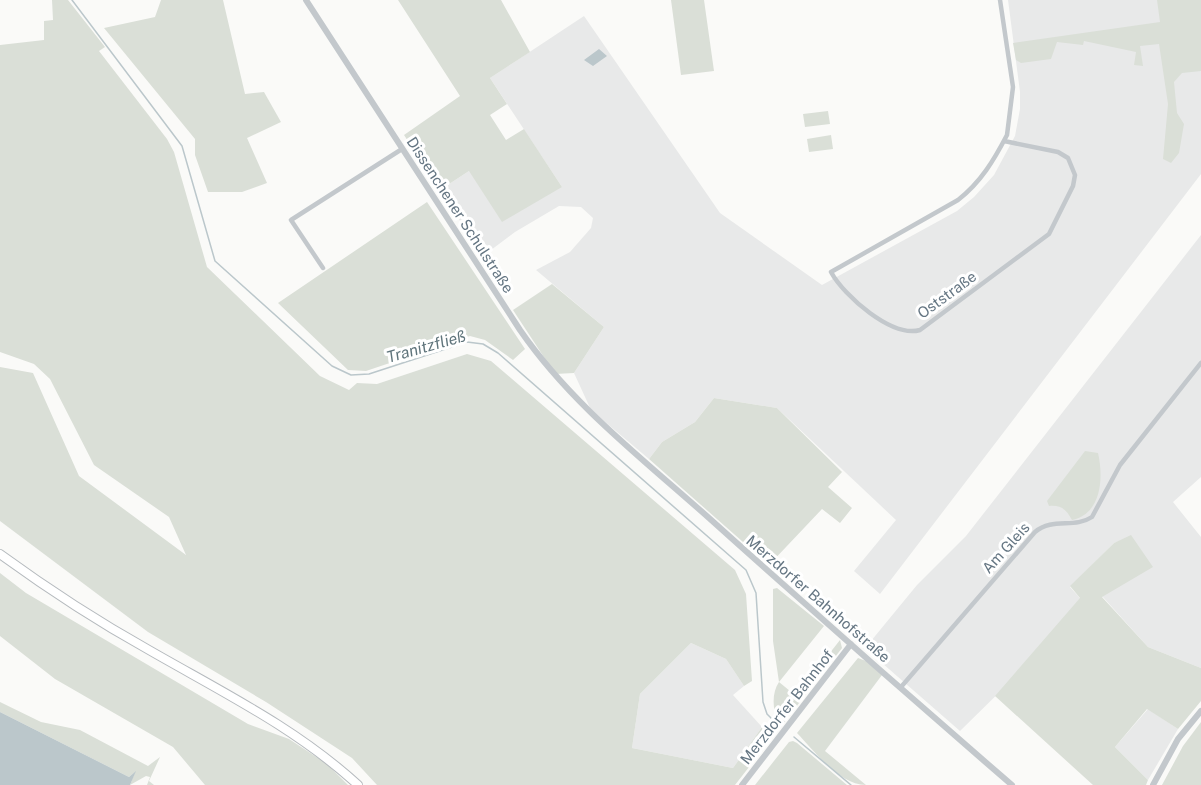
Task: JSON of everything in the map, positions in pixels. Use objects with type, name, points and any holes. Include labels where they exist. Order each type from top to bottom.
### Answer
[{"type":"main road","points":[[0,554],[79,609],[256,708],[327,757],[358,785]]},
{"type":"street","name":"Dissenchener Schulstraße","points":[[306,0],[542,362],[610,430]]},
{"type":"street","name":"Oststraße","points":[[1000,0],[1013,87],[1011,119],[1004,141],[984,174],[958,200],[831,272],[844,290],[895,329],[908,332],[920,330],[1049,234],[1073,186],[1075,175],[1072,166],[1068,158],[1058,152],[1004,141]]},
{"type":"street","points":[[323,268],[291,220],[402,149]]},
{"type":"street","name":"Am Gleis","points":[[901,687],[1035,532],[1046,525],[1084,522],[1092,517],[1120,465],[1201,363]]},
{"type":"street","name":"Merzdorfer Bahnhofstraße","points":[[610,430],[1012,785]]},
{"type":"street","name":"Merzdorfer Bahnhof","points":[[742,785],[851,644]]},
{"type":"street","points":[[1153,785],[1178,738],[1201,711]]},
{"type":"shaded area","points":[[52,0],[68,0],[105,47],[99,51],[167,139],[174,152],[207,267],[320,376],[349,390],[357,383],[377,384],[467,354],[491,361],[735,570],[746,594],[752,681],[744,686],[726,659],[691,643],[640,694],[632,748],[733,768],[762,727],[774,725],[778,720],[774,701],[779,682],[796,696],[840,640],[842,648],[735,785],[377,785],[352,758],[266,702],[148,632],[0,521],[0,367],[33,373],[79,476],[186,555],[169,517],[94,465],[50,379],[34,364],[0,352],[0,45],[44,40],[44,21],[53,20]]},
{"type":"shaded area","points":[[161,0],[223,0],[245,94],[264,92],[281,122],[247,138],[267,183],[242,192],[208,192],[195,155],[195,139],[104,28],[155,17]]},
{"type":"shaded area","points":[[398,0],[501,0],[530,52],[490,78],[507,104],[490,115],[506,140],[524,129],[562,187],[502,222],[469,171],[440,190],[404,135],[460,96]]},
{"type":"shaded area","points":[[671,0],[704,0],[714,71],[681,75]]},
{"type":"shaded area","points":[[1008,0],[1201,0],[1201,174],[880,594],[854,571],[896,520],[777,408],[714,398],[695,422],[662,442],[649,459],[591,410],[574,373],[604,327],[536,270],[570,252],[591,228],[593,218],[581,207],[559,206],[515,232],[483,256],[440,190],[469,171],[562,187],[490,78],[584,16],[720,213],[822,285],[957,211],[974,197],[994,175],[1015,136],[1020,109],[1020,92]]},
{"type":"shaded area","points":[[1157,0],[1201,0],[1201,71],[1182,73],[1174,82],[1177,113],[1184,124],[1179,153],[1171,163],[1163,159],[1168,104],[1159,44],[1140,46],[1143,66],[1134,65],[1136,52],[1084,41],[1083,45],[1057,42],[1051,59],[1021,63],[1016,60],[1013,43],[1160,22]]},
{"type":"shaded area","points":[[599,49],[607,56],[593,66],[584,60]]},
{"type":"shaded area","points":[[828,111],[830,124],[805,127],[803,114]]},
{"type":"shaded area","points":[[831,135],[833,149],[809,152],[807,139]]},
{"type":"shaded area","points":[[427,202],[525,349],[513,360],[485,340],[470,336],[366,371],[348,370],[278,303]]},
{"type":"shaded area","points":[[1201,235],[1201,477],[1173,502],[1201,537],[1201,668],[1148,647],[1102,596],[1127,539],[1114,543],[1070,587],[1087,606],[960,731],[874,656],[871,641],[917,585],[966,536]]},
{"type":"shaded area","points":[[552,284],[604,327],[574,373],[555,374],[513,310]]},
{"type":"shaded area","points":[[714,398],[777,408],[842,472],[828,487],[852,508],[840,523],[822,509],[769,565],[649,459],[662,442],[695,422]]},
{"type":"shaded area","points":[[1085,451],[1098,453],[1100,484],[1095,503],[1089,511],[1072,520],[1063,509],[1049,506],[1047,501]]},
{"type":"shaded area","points":[[1131,535],[1153,567],[1102,597],[1148,647],[1201,668],[1201,701],[1178,729],[1147,709],[1115,747],[1148,780],[1146,785],[1093,785],[995,696],[1080,598],[1070,586],[1114,543]]},
{"type":"shaded area","points":[[0,573],[26,593],[248,724],[289,739],[327,764],[348,785],[205,785],[173,747],[55,679],[0,636]]},
{"type":"shaded area","points":[[777,588],[824,626],[779,682],[773,641],[773,589]]},
{"type":"shaded area","points":[[691,643],[726,659],[744,686],[733,695],[762,727],[733,768],[632,748],[640,694]]},
{"type":"shaded area","points":[[858,658],[866,661],[882,675],[825,751],[866,785],[856,784],[837,773],[797,733]]},
{"type":"shaded area","points":[[0,702],[41,722],[80,730],[148,766],[160,757],[149,781],[154,785],[147,785],[150,777],[146,776],[130,785],[135,772],[129,777],[0,712]]},
{"type":"shaded area","points":[[1148,709],[1178,729],[1148,780],[1115,747]]},
{"type":"shaded area","points":[[0,712],[129,777],[136,771],[130,785],[0,785]]},
{"type":"shaded area","points":[[1201,722],[1201,785],[1162,785],[1183,746]]},
{"type":"shaded area","points":[[793,741],[847,785],[755,785],[789,742]]},
{"type":"waterway","name":"Tranitzfließ","points":[[72,0],[182,146],[215,261],[332,366],[351,375],[369,374],[467,342],[483,344],[498,353],[746,570],[756,593],[763,702],[767,714],[775,722]]},
{"type":"waterway","name":"Tranitzfließ","points":[[794,737],[851,785]]}]
